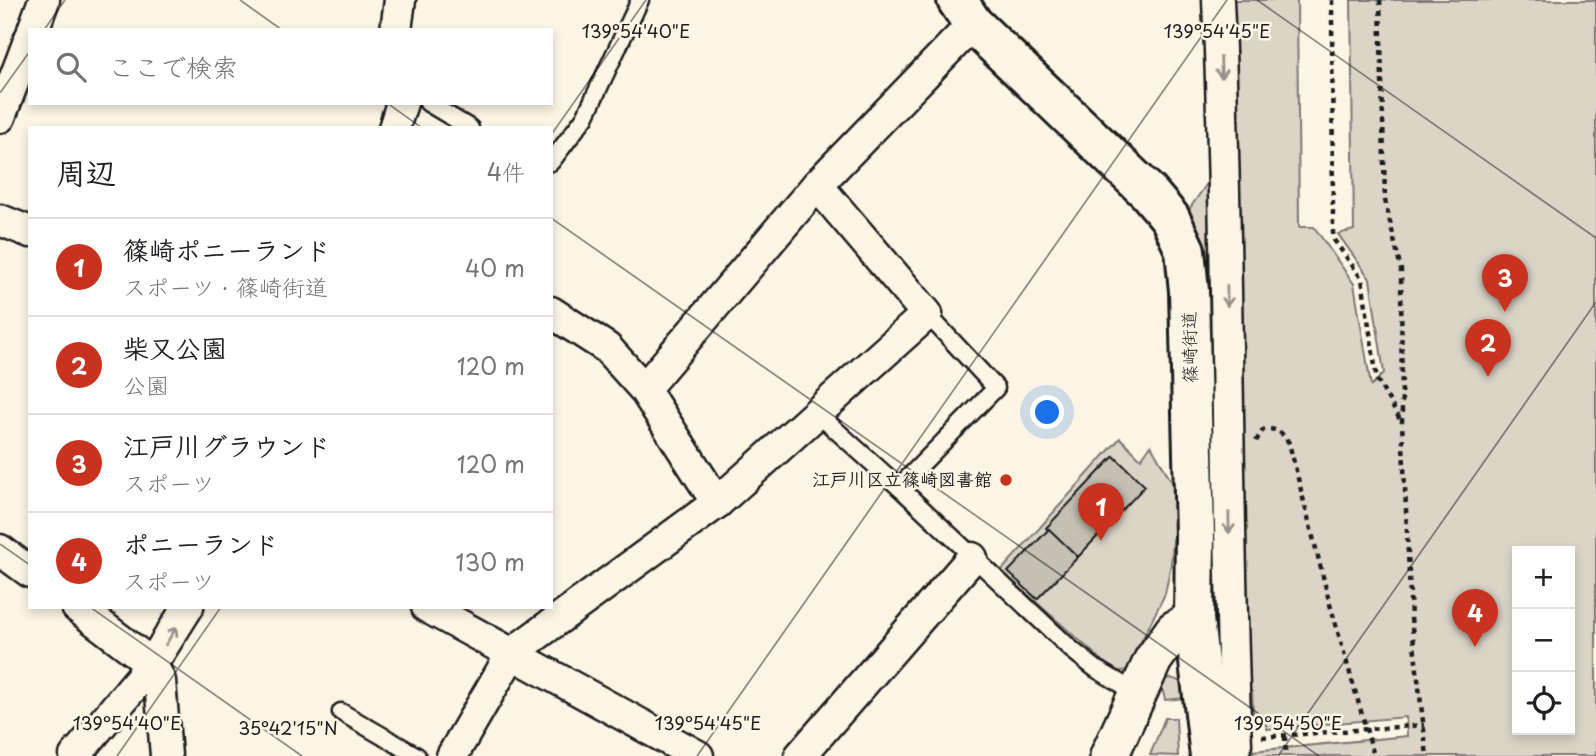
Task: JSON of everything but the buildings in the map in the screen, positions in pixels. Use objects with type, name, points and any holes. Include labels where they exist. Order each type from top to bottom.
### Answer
[{"type":"main road","name":"篠崎街道","points":[[965,12],[1148,192],[1170,218],[1185,250],[1189,291],[1195,535],[1194,619],[1209,753]]},
{"type":"street","points":[[34,28],[44,0]]},
{"type":"street","points":[[396,28],[400,0]]},
{"type":"street","points":[[1209,753],[1236,745],[1218,0]]},
{"type":"street","points":[[644,389],[965,12]]},
{"type":"street","points":[[0,117],[28,43]]},
{"type":"street","points":[[395,126],[401,105]]},
{"type":"street","points":[[452,756],[512,653],[718,503],[927,314],[817,186]]},
{"type":"street","points":[[0,219],[28,231]]},
{"type":"street","points":[[553,313],[607,348],[644,389],[718,503]]},
{"type":"street","points":[[0,550],[28,571]]},
{"type":"street","points":[[800,756],[972,558]]},
{"type":"street","points":[[80,609],[152,664],[160,681],[166,756]]},
{"type":"street","points":[[75,756],[152,664],[187,609]]},
{"type":"street","points":[[431,609],[698,756]]},
{"type":"street","points":[[1109,756],[1153,660],[1179,626],[1194,619]]},
{"type":"lane","points":[[553,159],[585,117],[640,0]]},
{"type":"lane","points":[[431,105],[467,126]]},
{"type":"lane","points":[[899,487],[996,388],[927,314]]},
{"type":"lane","points":[[818,414],[1072,650],[1096,669],[1137,693]]},
{"type":"lane","points":[[341,712],[417,756]]},
{"type":"path","points":[[1332,0],[1334,240],[1362,279],[1377,380],[1402,424]]},
{"type":"path","points":[[1380,0],[1385,200],[1401,270],[1402,424],[1411,618],[1427,756]]},
{"type":"path","points":[[1253,447],[1263,430],[1269,429],[1283,433],[1289,443],[1331,608],[1374,756]]},
{"type":"path","points":[[1269,737],[1424,725]]},
{"type":"path","points":[[1285,736],[1286,756]]},
{"type":"shaded area","points":[[1227,0],[1297,0],[1299,227],[1314,227],[1354,284],[1371,386],[1384,373],[1370,279],[1338,234],[1354,230],[1351,0],[1596,0],[1596,756],[1254,756],[1253,751],[1407,736],[1406,717],[1267,729],[1266,724],[1254,724],[1252,692],[1242,691]]},
{"type":"shaded area","points":[[1206,185],[1213,185],[1225,703],[1214,687],[1200,248],[1188,211]]},
{"type":"shaded area","points":[[1120,438],[1141,459],[1151,445],[1174,486],[1175,518],[1165,594],[1127,670],[1115,672],[1001,571]]},
{"type":"shaded area","points":[[1167,678],[1182,683],[1187,698],[1165,700],[1160,680]]},
{"type":"shaded area","points":[[1165,718],[1176,718],[1178,756],[1150,755]]},
{"type":"place","name":"江戸川グラウンド","points":[[1505,312]]},
{"type":"place","name":"柴又公園","points":[[1488,377]]},
{"type":"place","name":"江戸川区立篠崎図書館","points":[[1006,480]]},
{"type":"place","name":"篠崎ポニーランド","points":[[1101,541]]},
{"type":"place","name":"ポニーランド","points":[[1475,647]]}]
